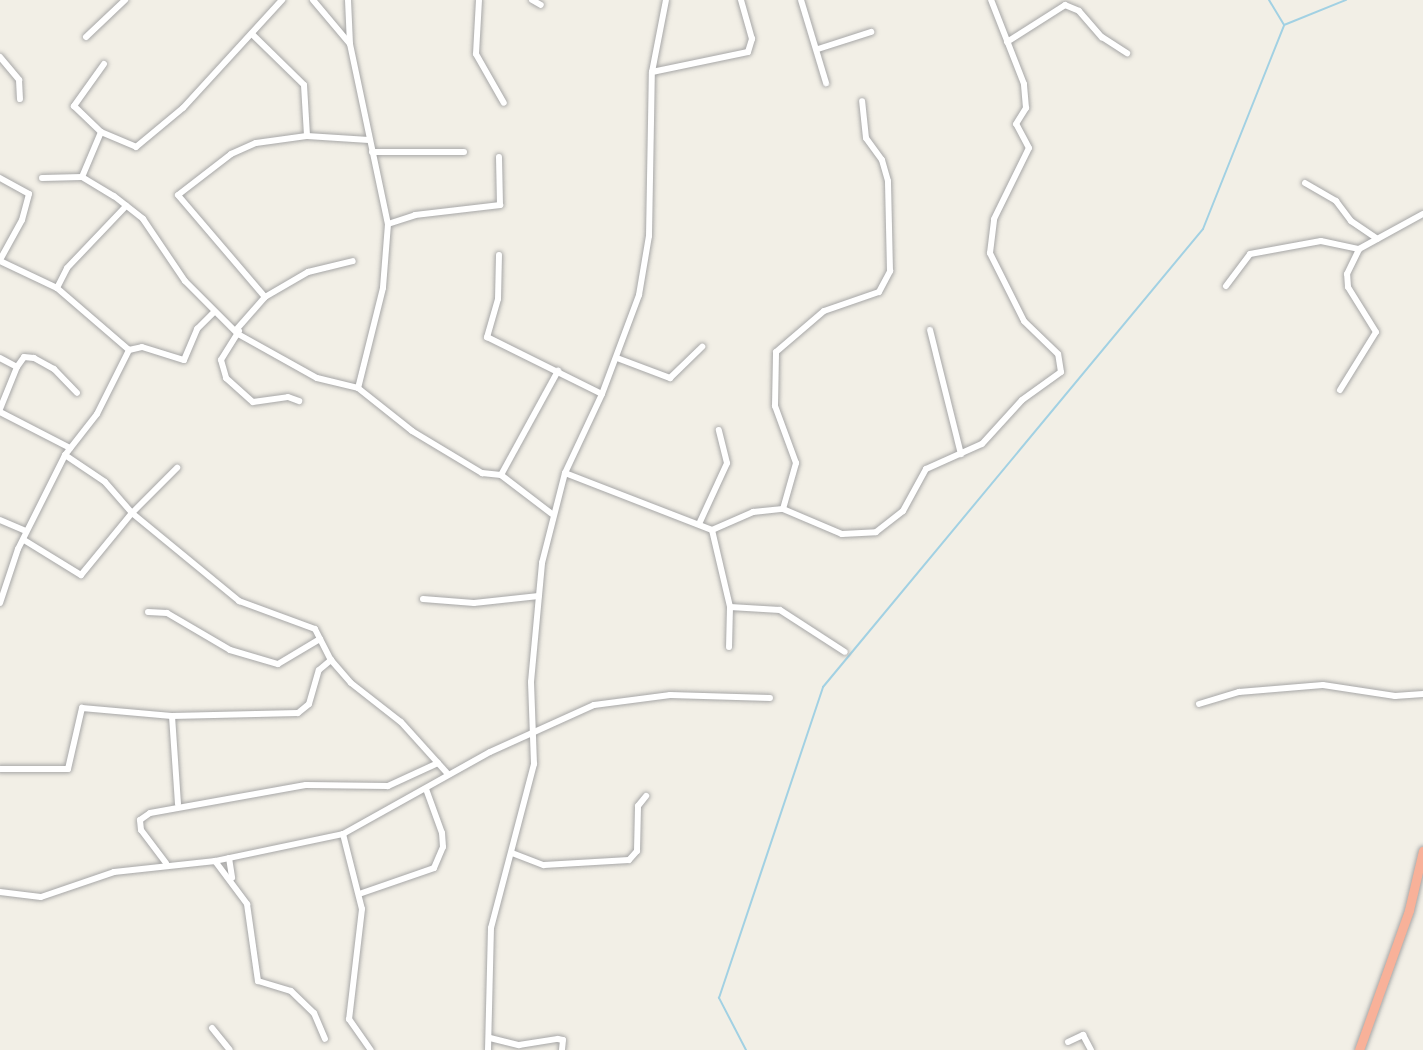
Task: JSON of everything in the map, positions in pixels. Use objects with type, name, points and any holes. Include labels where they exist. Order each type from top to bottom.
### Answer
[{"type":"highway","points":[[1359,1050],[1409,909],[1423,850]]},
{"type":"street","points":[[86,37],[125,0]]},
{"type":"street","points":[[104,64],[74,106],[101,132],[136,147],[183,108],[253,35],[282,0]]},
{"type":"street","points":[[313,0],[350,44]]},
{"type":"street","points":[[348,0],[350,44],[388,224],[382,288],[358,388]]},
{"type":"street","points":[[479,0],[476,54],[504,103]]},
{"type":"street","points":[[532,0],[541,5]]},
{"type":"street","points":[[488,1050],[490,1038],[488,949],[531,788],[530,735],[539,596],[552,514],[565,473],[602,394],[639,295],[649,236],[652,72],[666,0]]},
{"type":"street","points":[[652,72],[751,49],[741,0]]},
{"type":"street","points":[[801,0],[818,49],[826,84]]},
{"type":"street","points":[[565,473],[712,530],[753,512],[783,509],[842,534],[866,535],[903,511],[926,470],[961,454],[997,432],[1022,400],[1063,369],[1058,354],[1024,321],[990,253],[994,219],[1029,148],[1016,124],[1025,112],[1024,84],[991,0]]},
{"type":"street","points":[[1007,42],[1065,5],[1079,10],[1126,53]]},
{"type":"street","points":[[818,49],[871,32]]},
{"type":"street","points":[[253,35],[304,85],[307,136]]},
{"type":"street","points":[[0,57],[20,80],[20,99]]},
{"type":"street","points":[[783,509],[796,463],[775,406],[776,352],[824,311],[879,292],[890,272],[888,181],[882,160],[866,138],[862,101]]},
{"type":"street","points":[[82,177],[101,132]]},
{"type":"street","points":[[265,297],[177,197],[231,154],[256,143],[307,136],[369,140]]},
{"type":"street","points":[[372,152],[464,152]]},
{"type":"street","points":[[388,224],[415,215],[500,205],[499,157]]},
{"type":"street","points":[[42,178],[82,177],[143,219],[214,312],[238,331],[317,378],[358,388],[411,431],[482,473],[501,476],[552,514]]},
{"type":"street","points":[[0,178],[29,194],[22,220],[0,261],[57,288],[129,350]]},
{"type":"street","points":[[1305,183],[1336,201],[1351,221],[1378,239]]},
{"type":"street","points":[[57,288],[67,268],[126,206]]},
{"type":"street","points":[[1340,390],[1376,332],[1348,287],[1347,274],[1359,249],[1423,214]]},
{"type":"street","points":[[1226,286],[1250,254],[1321,241],[1359,249]]},
{"type":"street","points":[[500,255],[498,299],[487,337],[602,394]]},
{"type":"street","points":[[299,401],[288,397],[254,402],[226,378],[221,360],[238,331],[265,297],[308,272],[353,261]]},
{"type":"street","points":[[129,350],[142,347],[184,360],[197,329],[214,312]]},
{"type":"street","points":[[930,330],[961,454]]},
{"type":"street","points":[[616,358],[670,378],[702,347]]},
{"type":"street","points":[[0,603],[26,531],[65,455],[97,414],[129,350]]},
{"type":"street","points":[[70,448],[0,411],[17,366],[24,357],[34,358],[54,369],[77,393]]},
{"type":"street","points":[[0,358],[17,366]]},
{"type":"street","points":[[501,476],[558,371]]},
{"type":"street","points":[[699,524],[727,463],[719,430]]},
{"type":"street","points":[[65,455],[105,482],[132,513],[239,601],[304,622],[320,639],[331,660],[448,774]]},
{"type":"street","points":[[24,540],[81,575],[132,513],[177,468]]},
{"type":"street","points":[[0,520],[26,531]]},
{"type":"street","points":[[712,530],[730,607],[729,647]]},
{"type":"street","points":[[423,599],[484,602],[539,596]]},
{"type":"street","points":[[730,607],[780,610],[845,652]]},
{"type":"street","points":[[148,612],[167,613],[230,650],[278,664],[320,639]]},
{"type":"street","points":[[0,769],[68,769],[82,708],[172,716],[298,713],[309,704],[319,670],[331,660]]},
{"type":"street","points":[[1199,704],[1239,692],[1323,685],[1395,696],[1423,694]]},
{"type":"street","points":[[0,892],[41,897],[114,873],[166,863],[215,861],[343,834],[426,789],[448,774],[606,702],[670,695],[770,698]]},
{"type":"street","points":[[172,716],[178,804]]},
{"type":"street","points":[[166,863],[141,830],[140,820],[178,804],[306,785],[388,786],[438,763]]},
{"type":"street","points":[[362,893],[434,868],[443,847],[442,833],[426,789]]},
{"type":"street","points":[[512,853],[544,865],[628,860],[637,851],[638,806],[646,795]]},
{"type":"street","points":[[343,834],[362,893],[361,948],[349,1019],[371,1050]]},
{"type":"street","points":[[229,858],[232,878]]},
{"type":"street","points":[[215,861],[232,878],[247,904],[258,981],[291,991],[314,1013],[325,1039]]},
{"type":"street","points":[[212,1028],[230,1050]]},
{"type":"street","points":[[1068,1042],[1083,1035],[1091,1050]]},
{"type":"street","points":[[490,1038],[519,1045],[558,1039],[562,1050]]},
{"type":"waterway","points":[[1269,0],[1284,25]]},
{"type":"waterway","points":[[746,1050],[719,998],[823,687],[1203,229],[1284,25],[1346,0]]}]
